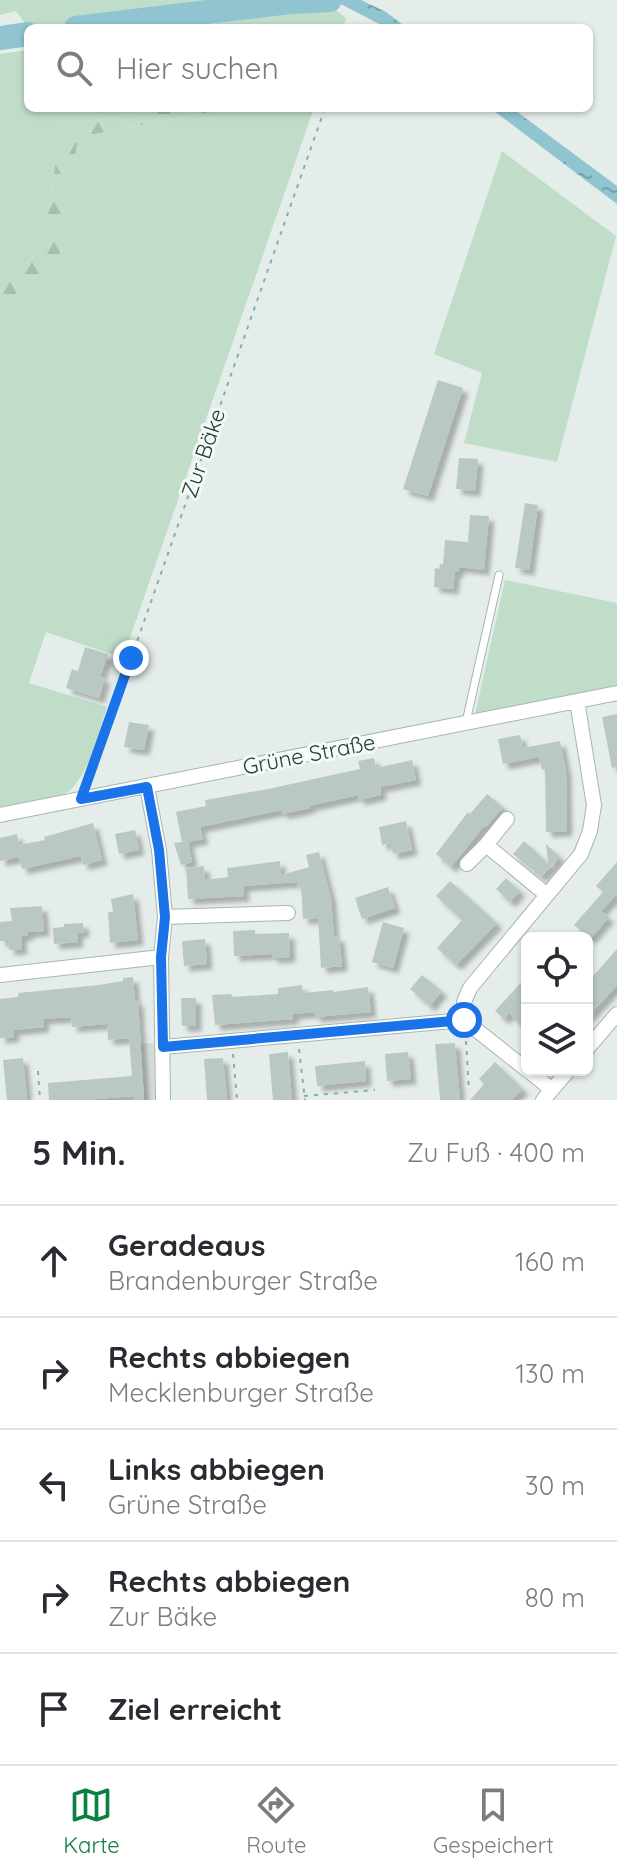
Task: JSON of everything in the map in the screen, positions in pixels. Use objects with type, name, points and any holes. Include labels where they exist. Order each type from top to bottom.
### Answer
[{"type":"street","name":"Grüne Straße","points":[[0,815],[617,693]]},
{"type":"street","points":[[464,1020],[464,1002],[470,988],[581,854],[590,831],[594,805],[577,701]]},
{"type":"street","points":[[147,787],[159,850],[165,917],[161,957],[163,1100]]},
{"type":"street","points":[[467,864],[507,819]]},
{"type":"street","points":[[486,845],[547,895]]},
{"type":"street","points":[[165,917],[288,913]]},
{"type":"street","points":[[0,975],[161,957]]},
{"type":"street","points":[[593,1042],[617,1014]]},
{"type":"street","points":[[163,1047],[464,1020],[521,1065]]},
{"type":"street","points":[[532,1076],[548,1095],[564,1076]]},
{"type":"lane","points":[[466,722],[499,575]]},
{"type":"lane","points":[[81,799],[131,658]]},
{"type":"path","name":"Zur Bäke","points":[[131,658],[324,112]]},
{"type":"path","points":[[464,1020],[469,1091]]},
{"type":"path","points":[[297,1035],[305,1098],[375,1090]]},
{"type":"path","points":[[232,1041],[237,1099]]},
{"type":"path","points":[[38,1071],[40,1100]]},
{"type":"shaded area","points":[[156,1043],[157,1100],[134,1100],[130,1044]]},
{"type":"green space","points":[[0,0],[262,0],[62,24],[26,24],[16,11],[0,15]]},
{"type":"green space","points":[[332,7],[346,18],[344,24],[211,24]]},
{"type":"green space","points":[[24,51],[24,112],[147,112],[61,126],[43,249],[0,288],[0,54]]},
{"type":"green space","points":[[147,112],[211,112],[78,137],[60,255],[0,310],[0,288],[43,249],[61,126]]},
{"type":"green space","points":[[211,112],[313,112],[123,658],[46,632],[29,683],[107,707],[85,769],[79,780],[62,795],[0,808],[0,310],[60,255],[78,137]]},
{"type":"green space","points":[[502,151],[616,236],[557,462],[464,443],[482,373],[434,354]]},
{"type":"green space","points":[[505,580],[617,603],[617,686],[475,714]]},
{"type":"water","points":[[333,0],[361,0],[402,24],[379,24]]},
{"type":"water","points":[[495,112],[517,112],[617,186],[617,204]]},
{"type":"building","points":[[438,380],[463,388],[428,496],[403,489]]},
{"type":"building","points":[[459,458],[478,459],[475,491],[456,489]]},
{"type":"building","points":[[525,503],[538,505],[529,570],[515,568]]},
{"type":"building","points":[[470,515],[489,516],[484,570],[459,567],[455,572],[453,589],[434,587],[435,568],[439,569],[443,564],[445,540],[468,542]]},
{"type":"building","points":[[85,647],[108,654],[100,677],[105,678],[99,698],[66,688],[72,669],[78,671]]},
{"type":"building","points":[[617,714],[617,767],[612,768],[602,717]]},
{"type":"building","points":[[129,722],[149,725],[144,750],[124,747]]},
{"type":"building","points":[[520,735],[523,748],[560,741],[566,771],[567,831],[546,832],[545,769],[542,770],[539,757],[503,764],[498,739]]},
{"type":"building","points":[[374,758],[376,768],[412,760],[416,780],[380,787],[381,795],[359,800],[358,795],[282,814],[282,810],[200,827],[203,839],[188,842],[192,862],[181,865],[174,843],[182,842],[176,812],[206,806],[205,800],[360,769],[358,761]]},
{"type":"building","points":[[487,794],[503,807],[451,867],[436,854],[468,812],[470,814]]},
{"type":"building","points":[[406,821],[412,850],[393,854],[390,843],[382,845],[379,827]]},
{"type":"building","points":[[93,823],[102,860],[83,865],[81,856],[22,869],[19,857],[0,861],[0,838],[17,834],[19,845],[45,840],[44,837]]},
{"type":"building","points":[[135,830],[139,850],[119,854],[115,834]]},
{"type":"building","points":[[524,841],[548,863],[546,844],[560,857],[541,877],[513,854]]},
{"type":"building","points":[[319,852],[331,898],[334,937],[339,936],[342,966],[321,968],[318,918],[303,919],[301,886],[298,887],[297,882],[243,886],[244,896],[188,899],[186,868],[204,866],[205,880],[228,877],[227,868],[280,861],[281,875],[309,867],[306,855]]},
{"type":"building","points":[[617,862],[617,894],[601,911],[609,917],[593,936],[593,932],[582,932],[574,925],[603,892],[596,886]]},
{"type":"building","points":[[506,878],[520,891],[510,902],[496,889]]},
{"type":"building","points":[[450,881],[497,923],[456,965],[437,948],[462,920],[436,896]]},
{"type":"building","points":[[388,887],[395,908],[362,919],[355,898]]},
{"type":"building","points":[[133,894],[138,940],[110,943],[108,912],[113,912],[111,899]]},
{"type":"building","points":[[42,906],[44,931],[28,932],[28,935],[21,936],[22,949],[9,950],[8,941],[0,941],[0,922],[12,921],[10,908]]},
{"type":"building","points":[[383,922],[404,928],[393,968],[372,962]]},
{"type":"building","points":[[83,923],[84,932],[77,933],[78,942],[54,944],[53,928]]},
{"type":"building","points":[[255,930],[255,934],[289,933],[290,957],[272,958],[272,954],[234,956],[233,931]]},
{"type":"building","points":[[205,939],[207,964],[184,966],[182,941]]},
{"type":"building","points":[[617,949],[617,985],[593,1011],[593,976]]},
{"type":"building","points":[[422,975],[442,991],[430,1006],[410,989]]},
{"type":"building","points":[[133,977],[135,1001],[138,1000],[144,1100],[134,1100],[134,1096],[49,1100],[48,1083],[132,1076],[129,1038],[108,1040],[107,1024],[72,1027],[71,1017],[43,1019],[44,1027],[13,1030],[14,1037],[0,1038],[0,999],[18,997],[18,993],[99,985]]},
{"type":"building","points":[[521,983],[519,1023],[509,1013],[504,1019],[495,1011]]},
{"type":"building","points":[[302,985],[303,993],[368,987],[371,1012],[315,1017],[315,1012],[293,1014],[293,1019],[215,1025],[212,995],[278,994],[278,988]]},
{"type":"building","points":[[181,998],[196,998],[196,1026],[182,1026]]},
{"type":"building","points":[[455,1043],[460,1100],[440,1100],[435,1044]]},
{"type":"building","points":[[288,1052],[292,1100],[273,1100],[269,1054]]},
{"type":"building","points":[[408,1052],[411,1079],[387,1081],[385,1054]]},
{"type":"building","points":[[23,1058],[27,1100],[7,1100],[3,1060]]},
{"type":"building","points":[[223,1058],[227,1100],[207,1100],[204,1059]]},
{"type":"building","points":[[365,1061],[366,1081],[317,1086],[315,1066]]},
{"type":"building","points":[[495,1062],[523,1089],[512,1100],[470,1100],[484,1084],[479,1079]]},
{"type":"waterway","points":[[109,24],[330,0]]},
{"type":"waterway","points":[[0,38],[24,35]]},
{"type":"route","points":[[131,658],[81,799],[147,787],[159,850],[165,917],[161,957],[163,1047],[464,1020]]}]
